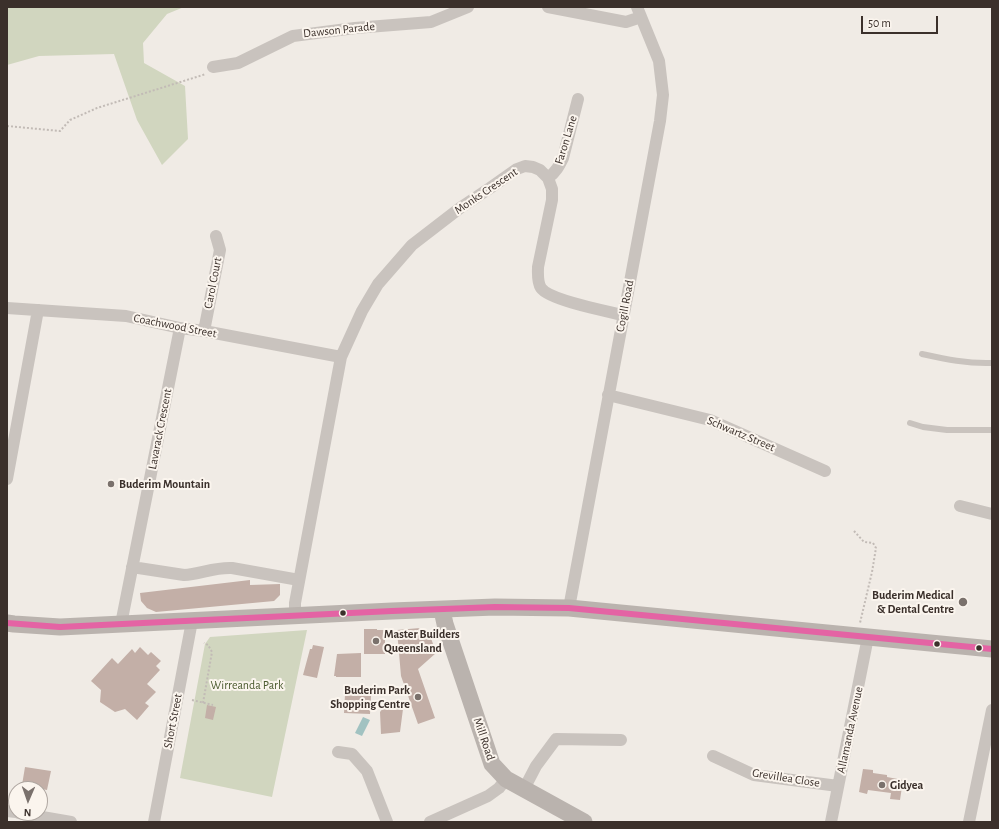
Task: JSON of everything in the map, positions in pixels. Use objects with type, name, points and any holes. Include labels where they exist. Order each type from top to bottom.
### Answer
[{"type":"main road","points":[[7,623],[60,627],[495,608],[569,608],[864,630],[992,649]]},
{"type":"main road","name":"Mill Road","points":[[442,610],[445,624],[492,764],[506,779],[581,821]]},
{"type":"street","name":"Dawson Parade","points":[[213,67],[238,63],[292,36],[355,28],[431,22],[468,7]]},
{"type":"street","points":[[548,7],[626,22],[639,12]]},
{"type":"street","name":"Cogill Road","points":[[569,608],[664,95],[659,61],[639,12]]},
{"type":"street","name":"Faron Lane","points":[[548,178],[559,167],[563,158],[578,99]]},
{"type":"street","name":"Monks Crescent","points":[[341,357],[362,311],[378,284],[412,245],[460,208],[516,169],[525,166],[533,166],[540,170],[548,178]]},
{"type":"street","points":[[548,178],[552,189],[552,200],[538,267],[537,277],[541,288],[558,299],[623,315]]},
{"type":"street","name":"Carol Court","points":[[204,331],[220,250],[216,236]]},
{"type":"street","name":"Coachwood Street","points":[[7,308],[126,316],[180,328],[204,331],[341,357]]},
{"type":"street","points":[[7,478],[38,310]]},
{"type":"street","name":"Lavarack Crescent","points":[[121,624],[180,328]]},
{"type":"street","points":[[295,616],[295,603],[299,580],[341,357]]},
{"type":"street","name":"Schwartz Street","points":[[608,395],[710,420],[825,471]]},
{"type":"street","points":[[960,506],[992,514]]},
{"type":"street","points":[[132,567],[184,575],[223,567],[299,580]]},
{"type":"street","name":"Short Street","points":[[154,822],[192,621]]},
{"type":"street","name":"Allamanda Avenue","points":[[831,822],[864,630]]},
{"type":"street","points":[[969,822],[992,710]]},
{"type":"street","points":[[524,789],[536,766],[556,739],[621,740]]},
{"type":"street","points":[[338,752],[352,754],[367,771],[387,822]]},
{"type":"street","name":"Grevillea Close","points":[[712,756],[754,775],[838,786]]},
{"type":"street","points":[[431,822],[488,796],[499,788],[506,779]]},
{"type":"street","points":[[48,818],[71,822]]},
{"type":"lane","points":[[922,354],[962,362],[992,363]]},
{"type":"lane","points":[[910,423],[923,427],[947,430],[992,430]]},
{"type":"path","points":[[7,126],[60,131],[70,120],[97,108],[204,74],[212,74],[213,67]]},
{"type":"path","points":[[854,531],[864,542],[873,543],[876,548],[864,630]]},
{"type":"path","points":[[203,703],[212,652],[204,643]]},
{"type":"path","points":[[192,700],[213,705]]},
{"type":"green space","points":[[7,7],[184,7],[167,14],[143,43],[144,63],[185,86],[188,139],[162,165],[137,120],[114,54],[39,56],[7,65]]},
{"type":"green space","name":"Wirreanda Park","points":[[307,630],[272,797],[180,778],[205,644],[210,637]]},
{"type":"water","points":[[363,717],[370,720],[362,736],[355,733]]},
{"type":"building","points":[[250,580],[250,585],[280,584],[280,595],[274,601],[156,612],[147,608],[141,601],[140,593]]},
{"type":"building","name":"Buderim Park Shopping Centre","points":[[420,628],[430,635],[436,653],[418,669],[435,718],[418,724],[401,676],[397,630]]},
{"type":"building","name":"Master Builders Queensland","points":[[364,629],[385,630],[385,654],[364,654]]},
{"type":"building","points":[[313,645],[324,647],[317,678],[303,675],[310,649],[312,649]]},
{"type":"building","points":[[140,647],[148,655],[151,652],[161,661],[156,666],[160,670],[147,684],[156,692],[145,703],[149,706],[137,720],[125,709],[115,712],[100,702],[101,690],[91,681],[112,658],[118,664],[132,649],[135,653]]},
{"type":"building","points":[[361,653],[361,677],[334,676],[337,654]]},
{"type":"building","points":[[345,695],[371,696],[370,714],[344,713]]},
{"type":"building","points":[[388,702],[403,709],[400,732],[381,734],[380,712]]},
{"type":"building","points":[[207,705],[216,707],[213,720],[205,718]]},
{"type":"building","points":[[25,767],[51,771],[48,785],[48,781],[23,781]]},
{"type":"building","name":"Gidyea","points":[[863,769],[873,770],[873,773],[887,775],[887,777],[903,780],[900,800],[890,799],[891,793],[868,790],[867,794],[859,792]]},
{"type":"transit line","points":[[7,623],[60,627],[495,607],[569,608],[992,649]]},
{"type":"place","name":"Buderim Mountain","points":[[111,484]]},
{"type":"place","name":"Buderim Medical & Dental Centre","points":[[963,602]]},
{"type":"place","name":"Master Builders Queensland","points":[[376,641]]},
{"type":"place","name":"Buderim Park Shopping Centre","points":[[418,697]]},
{"type":"place","name":"Gidyea","points":[[882,785]]}]
